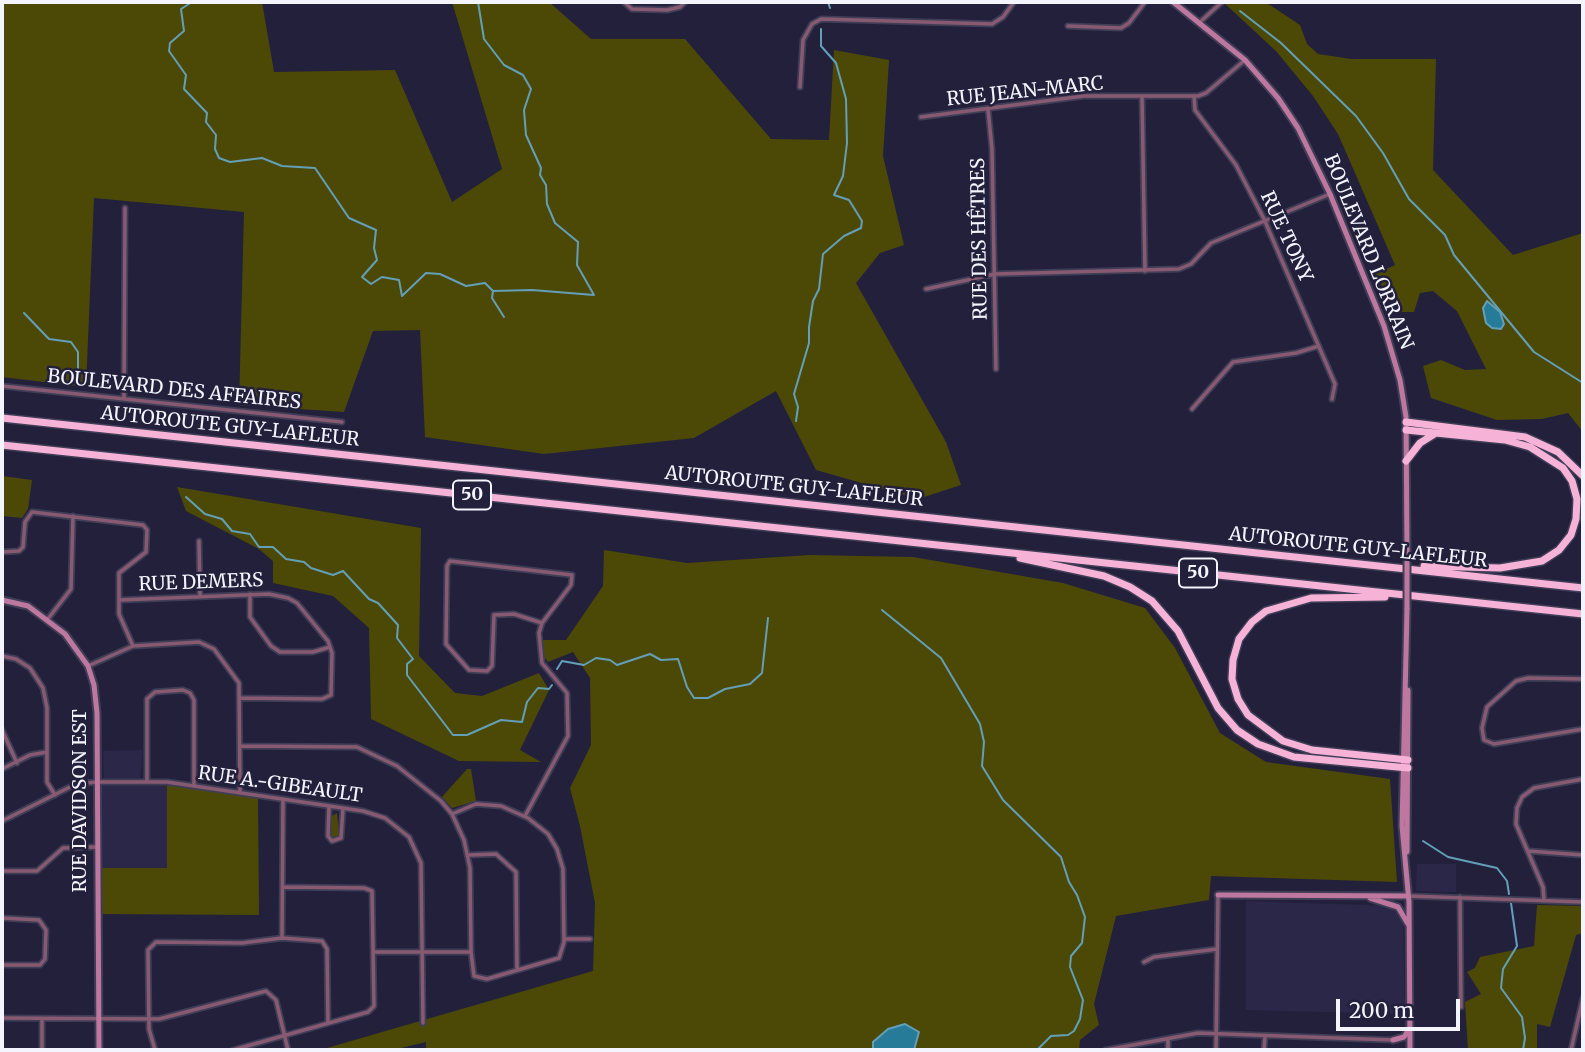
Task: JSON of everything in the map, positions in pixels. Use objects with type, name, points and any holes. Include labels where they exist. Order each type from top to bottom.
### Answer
[{"type":"highway","name":"AUTOROUTE GUY-LAFLEUR","points":[[2,418],[1583,587]]},
{"type":"highway","points":[[1383,566],[1494,568],[1527,565],[1556,552],[1574,527],[1578,503],[1566,471],[1550,457],[1512,442],[1437,433],[1406,426]]},
{"type":"highway","points":[[1406,426],[1525,437],[1554,449],[1583,475]]},
{"type":"highway","points":[[1406,461],[1420,443],[1437,433]]},
{"type":"highway","name":"50","points":[[2,445],[1583,614]]},
{"type":"highway","points":[[971,548],[1088,572],[1117,581],[1142,594],[1176,628],[1220,712],[1240,732],[1261,746],[1290,756],[1405,764]]},
{"type":"highway","points":[[1405,764],[1307,749],[1273,736],[1254,722],[1240,703],[1233,683],[1233,660],[1248,627],[1263,613],[1282,605],[1329,597],[1425,597]]},
{"type":"main road","name":"BOULEVARD LORRAIN","points":[[1173,2],[1245,60],[1278,98],[1298,128],[1330,194],[1390,342],[1401,384],[1406,426],[1407,550],[1402,838],[1408,895],[1410,1050]]},
{"type":"main road","name":"RUE DAVIDSON EST","points":[[2,600],[22,603],[70,639],[88,666],[96,703],[99,1050]]},
{"type":"main road","points":[[1218,895],[1408,895]]},
{"type":"main road","points":[[1363,896],[1398,907],[1409,927]]},
{"type":"main road","points":[[1392,1040],[1404,1037],[1410,1027]]},
{"type":"main road","points":[[1392,1040],[1410,1050]]},
{"type":"street","points":[[624,2],[632,9],[675,9],[685,2]]},
{"type":"street","points":[[800,87],[803,40],[812,24],[821,19],[992,24],[1003,17],[1014,2]]},
{"type":"street","points":[[1068,26],[1121,28],[1129,23],[1145,2]]},
{"type":"street","points":[[1200,22],[1222,2]]},
{"type":"street","points":[[1194,96],[1206,93],[1245,60]]},
{"type":"street","name":"RUE JEAN-MARC","points":[[921,117],[1084,96],[1194,96]]},
{"type":"street","points":[[1142,96],[1145,271]]},
{"type":"street","name":"RUE TONY","points":[[1194,96],[1195,110],[1236,166],[1264,219],[1335,384],[1332,399]]},
{"type":"street","name":"RUE DES HÊTRES","points":[[988,109],[996,369]]},
{"type":"street","points":[[926,289],[995,274],[1179,269],[1191,264],[1211,243],[1330,194]]},
{"type":"street","points":[[124,399],[125,208]]},
{"type":"street","points":[[1192,409],[1233,362],[1296,353],[1319,346]]},
{"type":"street","name":"BOULEVARD DES AFFAIRES","points":[[2,386],[342,422]]},
{"type":"street","points":[[2,552],[19,551],[23,547],[24,522],[32,512],[143,525],[147,530],[146,552],[119,573],[120,617],[132,646]]},
{"type":"street","points":[[47,620],[71,589],[73,516]]},
{"type":"street","points":[[199,541],[200,596]]},
{"type":"street","points":[[525,816],[568,736],[567,693],[542,663],[539,650],[542,623],[571,585],[572,575],[450,561],[447,566],[446,643],[469,670],[486,671],[492,666],[495,615],[514,614],[542,623]]},
{"type":"street","points":[[240,698],[328,697],[333,688],[330,648],[313,652],[279,652],[271,646],[250,617],[250,594]]},
{"type":"street","name":"RUE DEMERS","points":[[119,600],[279,595],[297,603],[330,648]]},
{"type":"street","points":[[88,666],[132,646],[207,644],[236,676],[240,698],[240,793]]},
{"type":"street","points":[[2,656],[16,659],[30,668],[43,688],[47,708],[47,782],[55,795]]},
{"type":"street","points":[[1583,679],[1528,678],[1516,681],[1485,710],[1482,728],[1484,740],[1494,744],[1583,729]]},
{"type":"street","points":[[147,781],[147,699],[155,692],[183,690],[190,693],[194,700],[194,786]]},
{"type":"street","points":[[2,730],[17,763]]},
{"type":"street","points":[[240,746],[362,748],[383,757],[423,785],[452,814],[469,855],[472,974],[479,979],[559,958],[563,953],[564,939],[561,858],[548,834],[525,816],[507,807],[471,805],[452,814]]},
{"type":"street","points":[[2,769],[30,755],[47,752]]},
{"type":"street","points":[[1544,900],[1544,887],[1516,820],[1522,797],[1539,787],[1583,779]]},
{"type":"street","name":"RUE A.-GIBEAULT","points":[[2,821],[76,784],[147,781],[343,808],[384,818],[403,831],[416,848],[422,870],[423,1023]]},
{"type":"street","points":[[282,939],[283,799]]},
{"type":"street","points":[[329,806],[328,836],[332,841],[341,838],[343,808]]},
{"type":"street","points":[[2,871],[37,871],[63,848],[97,847]]},
{"type":"street","points":[[1528,851],[1583,855]]},
{"type":"street","points":[[469,855],[496,854],[516,872],[517,970]]},
{"type":"street","points":[[233,1050],[372,1009],[375,952],[374,898],[370,890],[283,887]]},
{"type":"street","points":[[1216,1050],[1218,895]]},
{"type":"street","points":[[1408,895],[1583,902]]},
{"type":"street","points":[[1460,897],[1461,1007]]},
{"type":"street","points":[[2,918],[39,919],[46,930],[45,959],[40,965],[2,965]]},
{"type":"street","points":[[155,1050],[149,1020],[148,950],[153,943],[242,943],[316,939],[326,944],[328,1023]]},
{"type":"street","points":[[564,939],[590,939]]},
{"type":"street","points":[[1144,962],[1154,957],[1217,949]]},
{"type":"street","points":[[375,952],[471,952]]},
{"type":"street","points":[[2,1018],[169,1018],[266,991],[274,996],[288,1050]]},
{"type":"street","points":[[1571,1050],[1583,998]]},
{"type":"street","points":[[42,1019],[42,1050]]},
{"type":"street","points":[[1106,1050],[1198,1033],[1392,1040]]},
{"type":"street","points":[[1264,1050],[1265,1036]]},
{"type":"street","points":[[1168,1039],[1168,1050]]},
{"type":"shaded area","points":[[2,2],[262,2],[274,72],[395,70],[452,202],[502,169],[452,2],[549,2],[591,39],[685,39],[771,139],[829,140],[834,50],[889,60],[883,156],[904,245],[880,253],[856,283],[946,442],[961,485],[918,499],[816,470],[776,391],[694,438],[544,454],[425,437],[420,330],[373,331],[344,412],[239,405],[244,212],[94,198],[86,387],[2,377]]},
{"type":"shaded area","points":[[1223,2],[1261,2],[1270,5],[1300,25],[1307,44],[1318,54],[1351,59],[1436,59],[1433,170],[1513,255],[1583,233],[1583,432],[1568,413],[1542,419],[1497,420],[1431,398],[1423,366],[1441,360],[1465,370],[1486,369],[1457,311],[1433,291],[1420,293],[1414,312],[1395,312],[1376,274],[1395,265],[1338,134],[1313,96],[1276,51]]},
{"type":"shaded area","points":[[2,476],[32,480],[28,509],[22,518],[2,516]]},
{"type":"shaded area","points":[[177,487],[421,528],[419,656],[455,693],[482,696],[539,673],[549,690],[520,750],[541,762],[459,761],[371,719],[369,628],[333,596],[273,583],[273,561],[259,549],[186,511]]},
{"type":"shaded area","points":[[604,550],[687,563],[810,555],[913,557],[1063,583],[1145,608],[1175,648],[1220,733],[1266,762],[1390,779],[1397,882],[1211,876],[1209,900],[1116,916],[1094,1004],[1099,1025],[1080,1040],[1079,1050],[426,1050],[426,1042],[393,1050],[320,1050],[593,971],[595,903],[570,788],[591,745],[590,678],[573,652],[548,662],[543,655],[542,640],[566,640],[603,586]]},
{"type":"shaded area","points":[[143,750],[140,778],[104,778],[103,751]]},
{"type":"shaded area","points":[[467,769],[471,769],[476,801],[452,808],[442,797]]},
{"type":"shaded area","points":[[97,782],[167,782],[167,868],[97,868]]},
{"type":"shaded area","points":[[167,782],[258,796],[259,915],[97,914],[97,868],[167,868]]},
{"type":"shaded area","points":[[337,813],[339,836],[335,839],[330,834],[330,817]]},
{"type":"shaded area","points":[[1417,864],[1456,864],[1456,892],[1416,891]]},
{"type":"shaded area","points":[[1246,901],[1391,906],[1403,924],[1405,1014],[1246,1010]]},
{"type":"shaded area","points":[[1537,905],[1583,906],[1583,933],[1576,935],[1550,1027],[1537,1024],[1537,1050],[1468,1050],[1465,1002],[1481,994],[1467,972],[1475,968],[1480,957],[1534,946]]},
{"type":"water","points":[[1487,301],[1500,312],[1504,324],[1501,329],[1492,328],[1486,323],[1483,308]]},
{"type":"water","points":[[905,1024],[919,1032],[914,1050],[873,1050],[873,1042],[888,1029]]},
{"type":"waterway","points":[[192,2],[181,9],[184,31],[170,43],[169,51],[186,75],[184,89],[207,113],[206,122],[216,135],[215,149],[219,158],[230,162],[262,158],[282,166],[315,168],[349,218],[376,230],[374,248],[377,260],[362,277],[371,284],[382,277],[399,280],[402,296],[426,273],[440,274],[466,286],[485,283],[493,291],[492,298],[504,317]]},
{"type":"waterway","points":[[478,2],[484,39],[504,65],[523,75],[531,89],[524,110],[526,135],[541,168],[540,175],[546,185],[547,204],[555,223],[578,242],[577,265],[594,295],[532,290],[493,291]]},
{"type":"waterway","points":[[828,2],[830,8]]},
{"type":"waterway","points":[[1240,11],[1281,43],[1356,116],[1383,153],[1409,199],[1445,235],[1454,255],[1534,352],[1583,383]]},
{"type":"waterway","points":[[796,421],[798,407],[794,394],[809,343],[813,301],[819,289],[823,254],[844,236],[861,228],[862,221],[849,200],[834,195],[843,176],[847,143],[846,99],[836,63],[821,46],[821,29]]},
{"type":"waterway","points":[[24,313],[49,339],[71,342],[78,352],[78,378],[80,384],[85,385]]},
{"type":"waterway","points":[[186,497],[205,514],[222,519],[232,531],[250,534],[259,547],[273,547],[286,559],[304,562],[311,568],[333,575],[343,571],[398,625],[397,638],[413,659],[407,664],[407,675],[453,735],[467,735],[501,720],[522,722],[527,702],[538,688],[549,689],[552,685]]},
{"type":"waterway","points":[[882,610],[941,658],[980,724],[984,742],[982,766],[1003,800],[1061,857],[1085,917],[1082,943],[1071,956],[1070,967],[1083,1000],[1080,1019],[1074,1031],[1068,1035],[1051,1036],[1037,1050]]},
{"type":"waterway","points":[[557,669],[562,661],[584,665],[596,658],[610,660],[617,665],[650,654],[661,660],[678,659],[687,687],[694,698],[708,698],[725,689],[750,684],[762,673],[768,618]]},
{"type":"waterway","points":[[1423,841],[1448,857],[1497,868],[1507,881],[1509,894]]},
{"type":"waterway","points":[[1511,903],[1517,946],[1503,969],[1501,988],[1522,1017],[1525,1038],[1523,1050]]}]
